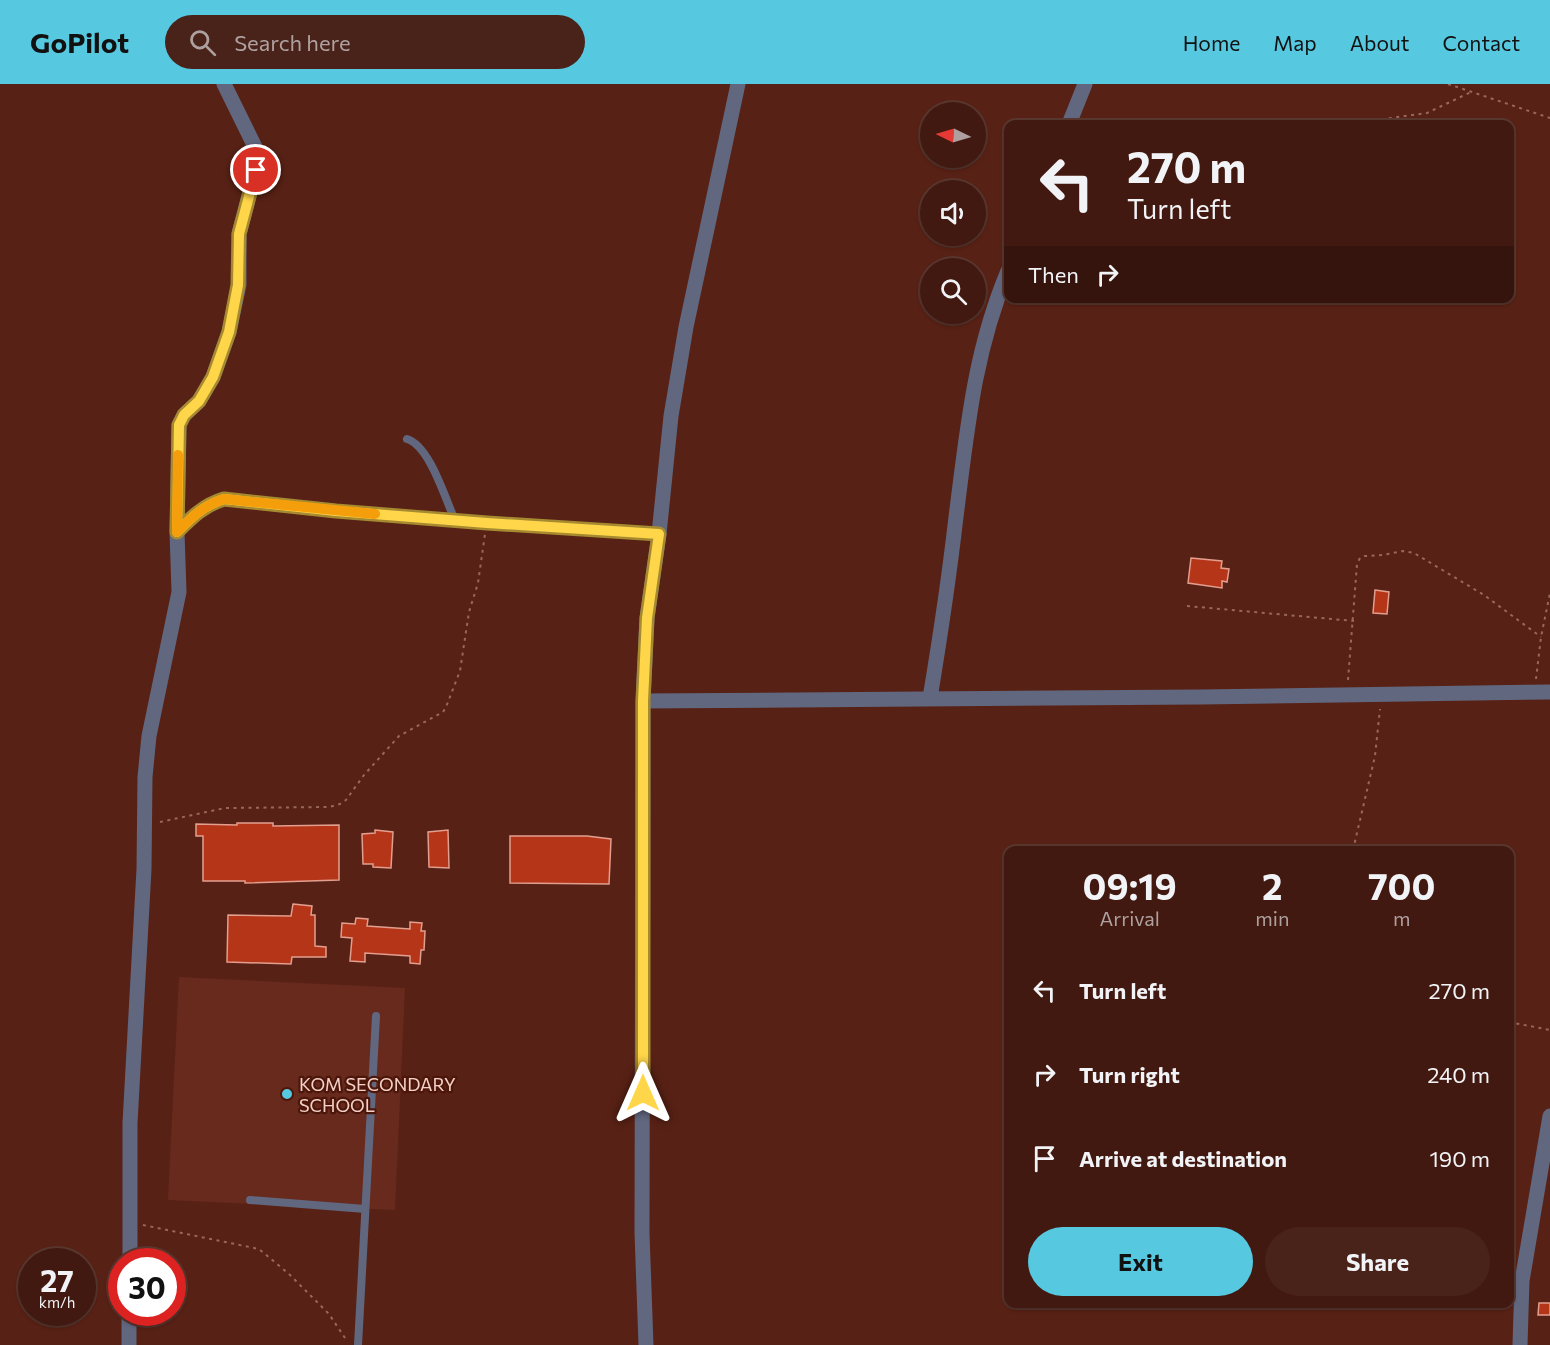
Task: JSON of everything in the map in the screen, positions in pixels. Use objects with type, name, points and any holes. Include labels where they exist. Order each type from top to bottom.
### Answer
[{"type":"street","points":[[129,1248],[130,1124],[146,825],[146,754],[179,592],[177,532],[179,425],[184,415],[199,401],[213,377],[229,332],[238,285],[239,234],[256,170],[256,149],[224,84]]},
{"type":"street","points":[[646,1345],[642,1233],[643,701],[647,618],[659,534],[671,416],[686,327],[738,84]]},
{"type":"street","points":[[1071,120],[1085,84]]},
{"type":"street","points":[[930,698],[946,596],[966,432],[980,354],[1004,280]]},
{"type":"street","points":[[643,701],[1200,698],[1542,692]]},
{"type":"street","points":[[1520,1345],[1522,1281],[1550,1116]]},
{"type":"street","points":[[129,1326],[129,1345]]},
{"type":"lane","points":[[407,438],[417,443],[426,456],[455,520]]},
{"type":"lane","points":[[177,532],[199,510],[224,499],[336,511],[659,534]]},
{"type":"lane","points":[[358,1345],[376,1016]]},
{"type":"lane","points":[[250,1200],[365,1209]]},
{"type":"path","points":[[1448,84],[1550,118]]},
{"type":"path","points":[[1381,120],[1427,112],[1471,92]]},
{"type":"path","points":[[146,825],[225,807],[329,807],[343,803],[364,775],[399,736],[443,712],[446,707],[460,671],[469,612],[478,583],[487,523]]},
{"type":"path","points":[[1347,694],[1358,561],[1365,556],[1406,551],[1414,553],[1484,595],[1541,637]]},
{"type":"path","points":[[1542,692],[1541,637],[1550,593]]},
{"type":"path","points":[[1187,606],[1354,621]]},
{"type":"path","points":[[1354,846],[1375,756],[1381,694]]},
{"type":"path","points":[[1514,1023],[1550,1030]]},
{"type":"path","points":[[128,1222],[259,1249],[289,1274],[329,1314],[350,1345]]},
{"type":"shaded area","name":"KOM SECONDARY SCHOOL","points":[[179,977],[405,988],[395,1210],[168,1200]]},
{"type":"building","points":[[1191,558],[1222,561],[1221,568],[1229,569],[1227,582],[1222,581],[1222,588],[1188,583]]},
{"type":"building","points":[[1375,590],[1389,592],[1387,614],[1373,613]]},
{"type":"building","points":[[237,823],[273,823],[273,826],[339,825],[339,880],[245,883],[245,881],[203,881],[203,836],[196,836],[196,824],[237,825]]},
{"type":"building","points":[[375,830],[393,832],[391,868],[363,864],[362,834],[375,833]]},
{"type":"building","points":[[448,830],[449,868],[429,867],[428,832]]},
{"type":"building","points":[[510,836],[587,836],[611,839],[609,884],[510,883]]},
{"type":"building","points":[[293,904],[312,906],[311,915],[315,915],[315,946],[326,947],[326,957],[292,957],[291,964],[227,962],[228,915],[291,916]]},
{"type":"building","points":[[356,918],[368,919],[367,926],[410,929],[410,922],[422,923],[421,931],[425,931],[424,950],[421,950],[420,964],[410,963],[410,956],[365,953],[365,962],[350,961],[352,938],[341,937],[342,923],[355,924]]},
{"type":"building","points":[[1539,1303],[1550,1303],[1550,1315],[1538,1315]]},
{"type":"slow traffic","points":[[178,455],[177,532],[199,510],[224,499],[375,514]]},
{"type":"place","name":"KOM SECONDARY SCHOOL","points":[[287,1094]]},
{"type":"route","points":[[256,170],[239,234],[238,285],[229,332],[213,377],[199,401],[184,415],[179,425],[177,532],[199,510],[224,499],[238,499],[336,511],[659,534],[647,618],[643,701],[643,1093]]}]
